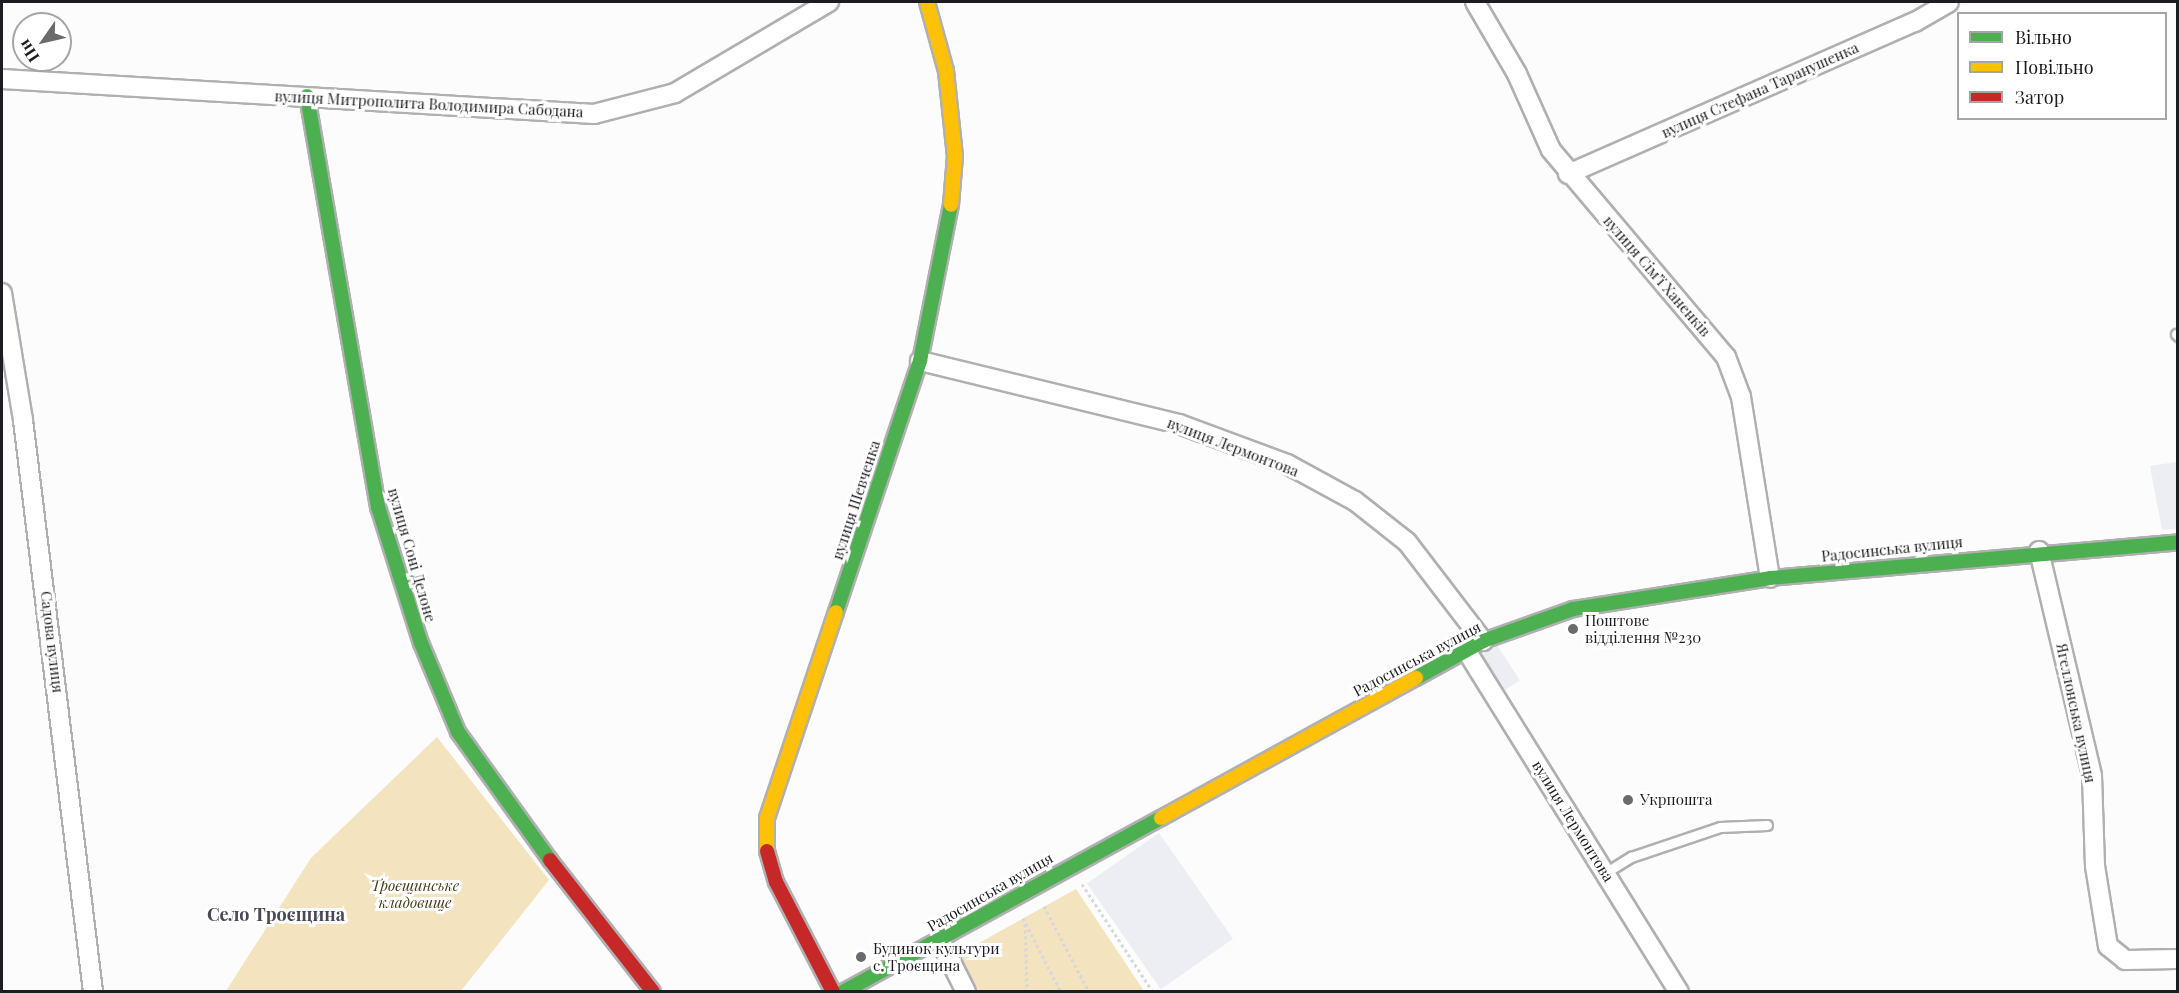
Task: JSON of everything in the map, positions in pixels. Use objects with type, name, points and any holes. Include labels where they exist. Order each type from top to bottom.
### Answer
[{"type":"street","name":"вулиця Митрополита Володимира Сабодана","points":[[2,79],[594,114],[628,109],[714,74],[829,2]]},
{"type":"street","name":"вулиця Шевченка","points":[[833,992],[776,882],[766,849],[767,818],[920,361],[948,239],[955,156],[946,71],[927,2]]},
{"type":"street","name":"вулиця Сімʼї Ханенків","points":[[1475,2],[1517,74],[1551,150],[1568,174],[1726,357],[1741,398],[1770,578]]},
{"type":"street","name":"вулиця Стефана Таранушенка","points":[[1568,174],[1916,22],[1950,2]]},
{"type":"street","name":"вулиця Соні Делоне","points":[[307,96],[378,507],[421,643],[458,732],[485,775],[653,992]]},
{"type":"street","name":"Садова вулиця","points":[[2,293],[28,456],[93,992]]},
{"type":"street","name":"вулиця Лермонтова","points":[[920,361],[1179,424],[1287,464],[1355,501],[1407,542],[1483,641]]},
{"type":"street","name":"Радосинська вулиця","points":[[843,992],[940,940],[1071,864],[1483,641],[1573,609],[1770,578],[2039,551],[2178,543]]},
{"type":"street","name":"Ягеллонська вулиця","points":[[2039,551],[2092,776],[2095,866],[2108,946],[2125,960],[2178,959]]},
{"type":"street","name":"вулиця Лермонтова","points":[[1466,650],[1679,992]]},
{"type":"street","points":[[940,940],[966,992]]},
{"type":"lane","points":[[1605,873],[1631,857],[1720,827],[1767,825]]},
{"type":"path","points":[[1071,864],[1153,992]]},
{"type":"path","points":[[1033,886],[1089,992]]},
{"type":"path","points":[[1013,898],[1061,992]]},
{"type":"path","points":[[1025,922],[1028,992]]},
{"type":"shaded area","points":[[2177,462],[2177,529],[2162,530],[2150,466]]},
{"type":"shaded area","points":[[1497,645],[1520,680],[1501,692],[1479,657]]},
{"type":"shaded area","points":[[1159,833],[1233,939],[1161,989],[1087,883]]},
{"type":"green space","name":"Троєщинське кладовище","points":[[437,737],[549,880],[461,991],[226,991],[311,858]]},
{"type":"green space","points":[[1076,889],[1144,991],[977,991],[959,954]]},
{"type":"traffic: fast","points":[[307,96],[378,507],[421,643],[458,732],[550,860]]},
{"type":"traffic: fast","points":[[836,612],[920,361],[951,205]]},
{"type":"traffic: fast","points":[[1416,678],[1483,641],[1573,609],[1770,578],[2178,542]]},
{"type":"traffic: fast","points":[[843,992],[1161,818]]},
{"type":"traffic: slow","points":[[927,2],[946,71],[955,156],[951,205]]},
{"type":"traffic: slow","points":[[767,851],[767,818],[836,612]]},
{"type":"traffic: slow","points":[[1161,818],[1416,678]]},
{"type":"traffic: jam","points":[[767,851],[776,882],[833,992]]},
{"type":"traffic: jam","points":[[550,860],[653,992]]},
{"type":"place","name":"Поштове відділення №230","points":[[1573,629]]},
{"type":"place","name":"Укрпошта","points":[[1628,800]]},
{"type":"place","name":"Будинок культури с. Троєщина","points":[[861,957]]},
{"type":"district","name":"Село Троєщина","points":[[276,914]]}]
